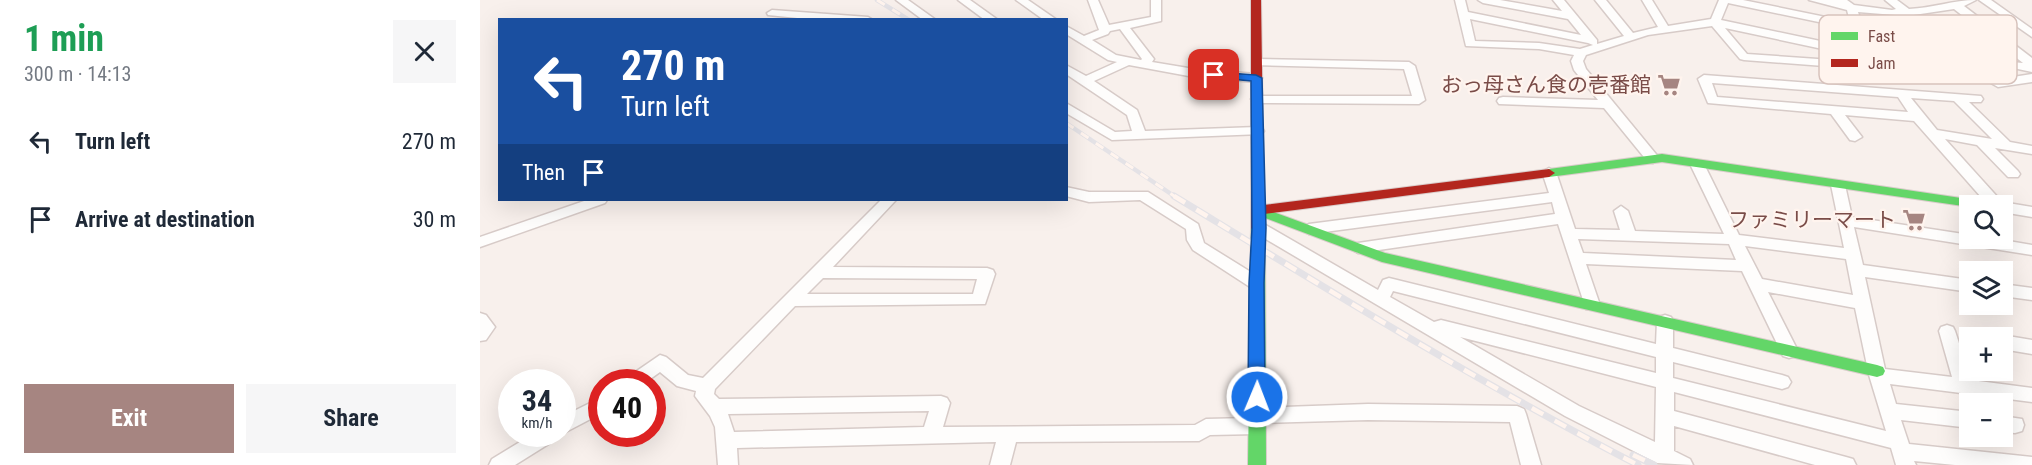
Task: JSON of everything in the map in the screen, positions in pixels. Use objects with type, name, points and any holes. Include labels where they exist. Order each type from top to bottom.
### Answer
[{"type":"street","points":[[901,0],[928,18]]},
{"type":"street","points":[[963,0],[990,18]]},
{"type":"street","points":[[1021,0],[1049,18]]},
{"type":"street","points":[[1093,0],[1105,29]]},
{"type":"street","points":[[1083,40],[1104,32],[1105,29],[1157,19],[1156,0]]},
{"type":"street","points":[[1256,0],[1259,219],[1256,283],[1257,465]]},
{"type":"street","points":[[1460,0],[1470,44],[1539,46],[1581,53]]},
{"type":"street","points":[[1483,0],[1506,2],[1571,16]]},
{"type":"street","points":[[1557,0],[1594,43]]},
{"type":"street","points":[[1600,0],[1630,36]]},
{"type":"street","points":[[1647,0],[1665,30]]},
{"type":"street","points":[[1715,22],[1725,0],[1819,19]]},
{"type":"street","points":[[1814,0],[1878,14],[1951,7],[1971,0]]},
{"type":"street","points":[[1841,0],[1852,9],[1854,15]]},
{"type":"street","points":[[1890,0],[1907,13]]},
{"type":"street","points":[[1934,0],[1951,7],[1962,15]]},
{"type":"street","points":[[1984,0],[2005,15]]},
{"type":"street","points":[[772,13],[844,18]]},
{"type":"street","points":[[1463,14],[1594,43],[1715,22],[1819,48]]},
{"type":"street","points":[[1715,22],[1744,57],[1819,59]]},
{"type":"street","points":[[2017,23],[2032,34]]},
{"type":"street","points":[[1122,26],[1148,58],[1144,64]]},
{"type":"street","points":[[1068,30],[1112,58],[1194,73],[1256,78]]},
{"type":"street","points":[[1594,43],[1581,53],[1577,61],[1580,70],[1653,159]]},
{"type":"street","points":[[2017,55],[2032,66]]},
{"type":"street","points":[[1085,81],[1126,61]]},
{"type":"street","points":[[1257,63],[1409,66],[1419,100],[1257,99]]},
{"type":"street","points":[[2017,64],[2032,66]]},
{"type":"street","points":[[1068,69],[1133,113],[1138,134]]},
{"type":"street","points":[[1918,117],[1712,100],[1704,78],[1977,99]]},
{"type":"street","points":[[2017,80],[2032,78]]},
{"type":"street","points":[[1902,94],[1918,117],[1987,195]]},
{"type":"street","points":[[1959,99],[2005,145]]},
{"type":"street","points":[[1503,101],[1608,104]]},
{"type":"street","points":[[1068,108],[1112,136],[1257,131]]},
{"type":"street","points":[[1835,110],[1855,137]]},
{"type":"street","points":[[1932,133],[2032,147]]},
{"type":"street","points":[[1980,140],[2013,174]]},
{"type":"street","points":[[1259,219],[1290,208],[1662,158],[1959,202]]},
{"type":"street","points":[[1697,164],[1789,351]]},
{"type":"street","points":[[1549,172],[1592,305]]},
{"type":"street","points":[[1838,185],[1877,373],[1902,453]]},
{"type":"street","points":[[1068,192],[1089,197],[1143,195],[1193,226],[1198,246],[1256,283]]},
{"type":"street","points":[[1309,229],[1557,197]]},
{"type":"street","points":[[480,242],[597,201]]},
{"type":"street","points":[[728,465],[728,440],[716,407],[704,396],[708,386],[889,201]]},
{"type":"street","points":[[2013,209],[2032,212]]},
{"type":"street","points":[[1621,211],[1629,236]]},
{"type":"street","points":[[1358,248],[1563,218]]},
{"type":"street","points":[[1259,219],[1309,229],[1382,257],[1665,321],[1877,373],[2032,395]]},
{"type":"street","points":[[1259,219],[1380,300],[1432,331],[1572,411],[1683,465]]},
{"type":"street","points":[[1845,221],[2032,250]]},
{"type":"street","points":[[1569,234],[1734,239],[1959,284]]},
{"type":"street","points":[[1576,258],[1748,266]]},
{"type":"street","points":[[791,300],[979,300],[987,274],[818,272]]},
{"type":"street","points":[[889,300],[900,274]]},
{"type":"street","points":[[1380,300],[1389,284],[1782,382]]},
{"type":"street","points":[[1756,284],[1863,303]]},
{"type":"street","points":[[2013,293],[2029,298]]},
{"type":"street","points":[[480,319],[487,327],[480,334]]},
{"type":"street","points":[[1664,457],[1665,321]]},
{"type":"street","points":[[1432,331],[1441,326],[1665,383],[1902,453],[2032,465]]},
{"type":"street","points":[[1947,331],[1964,387]]},
{"type":"street","points":[[2013,344],[2032,347]]},
{"type":"street","points":[[651,369],[660,362],[683,381],[708,386]]},
{"type":"street","points":[[716,407],[941,404],[932,435]]},
{"type":"street","points":[[1889,411],[1959,419]]},
{"type":"street","points":[[728,440],[932,435],[1199,433],[1206,427],[1368,412],[1517,414],[1531,465]]},
{"type":"street","points":[[1664,416],[1846,465]]},
{"type":"street","points":[[1000,465],[1008,435]]},
{"type":"street","points":[[499,465],[527,447]]},
{"type":"railway","points":[[877,0],[906,18]]},
{"type":"railway","points":[[1068,124],[1174,196]]},
{"type":"railway","points":[[1174,196],[1462,368],[1638,465]]},
{"type":"railway","points":[[1633,455],[1654,465]]},
{"type":"traffic: fast","points":[[1549,173],[1662,158],[1959,202]]},
{"type":"traffic: fast","points":[[1265,213],[1382,257],[1877,371]]},
{"type":"traffic: fast","points":[[1257,465],[1258,228]]},
{"type":"traffic: jam","points":[[1256,0],[1258,228]]},
{"type":"traffic: jam","points":[[1259,210],[1290,208],[1549,173]]},
{"type":"place","name":"おっ母さん食の壱番館","points":[[1669,85]]},
{"type":"place","name":"ファミリーマート","points":[[1914,220]]},
{"type":"route","points":[[1214,75],[1256,78],[1259,228],[1256,283],[1257,397]]}]
